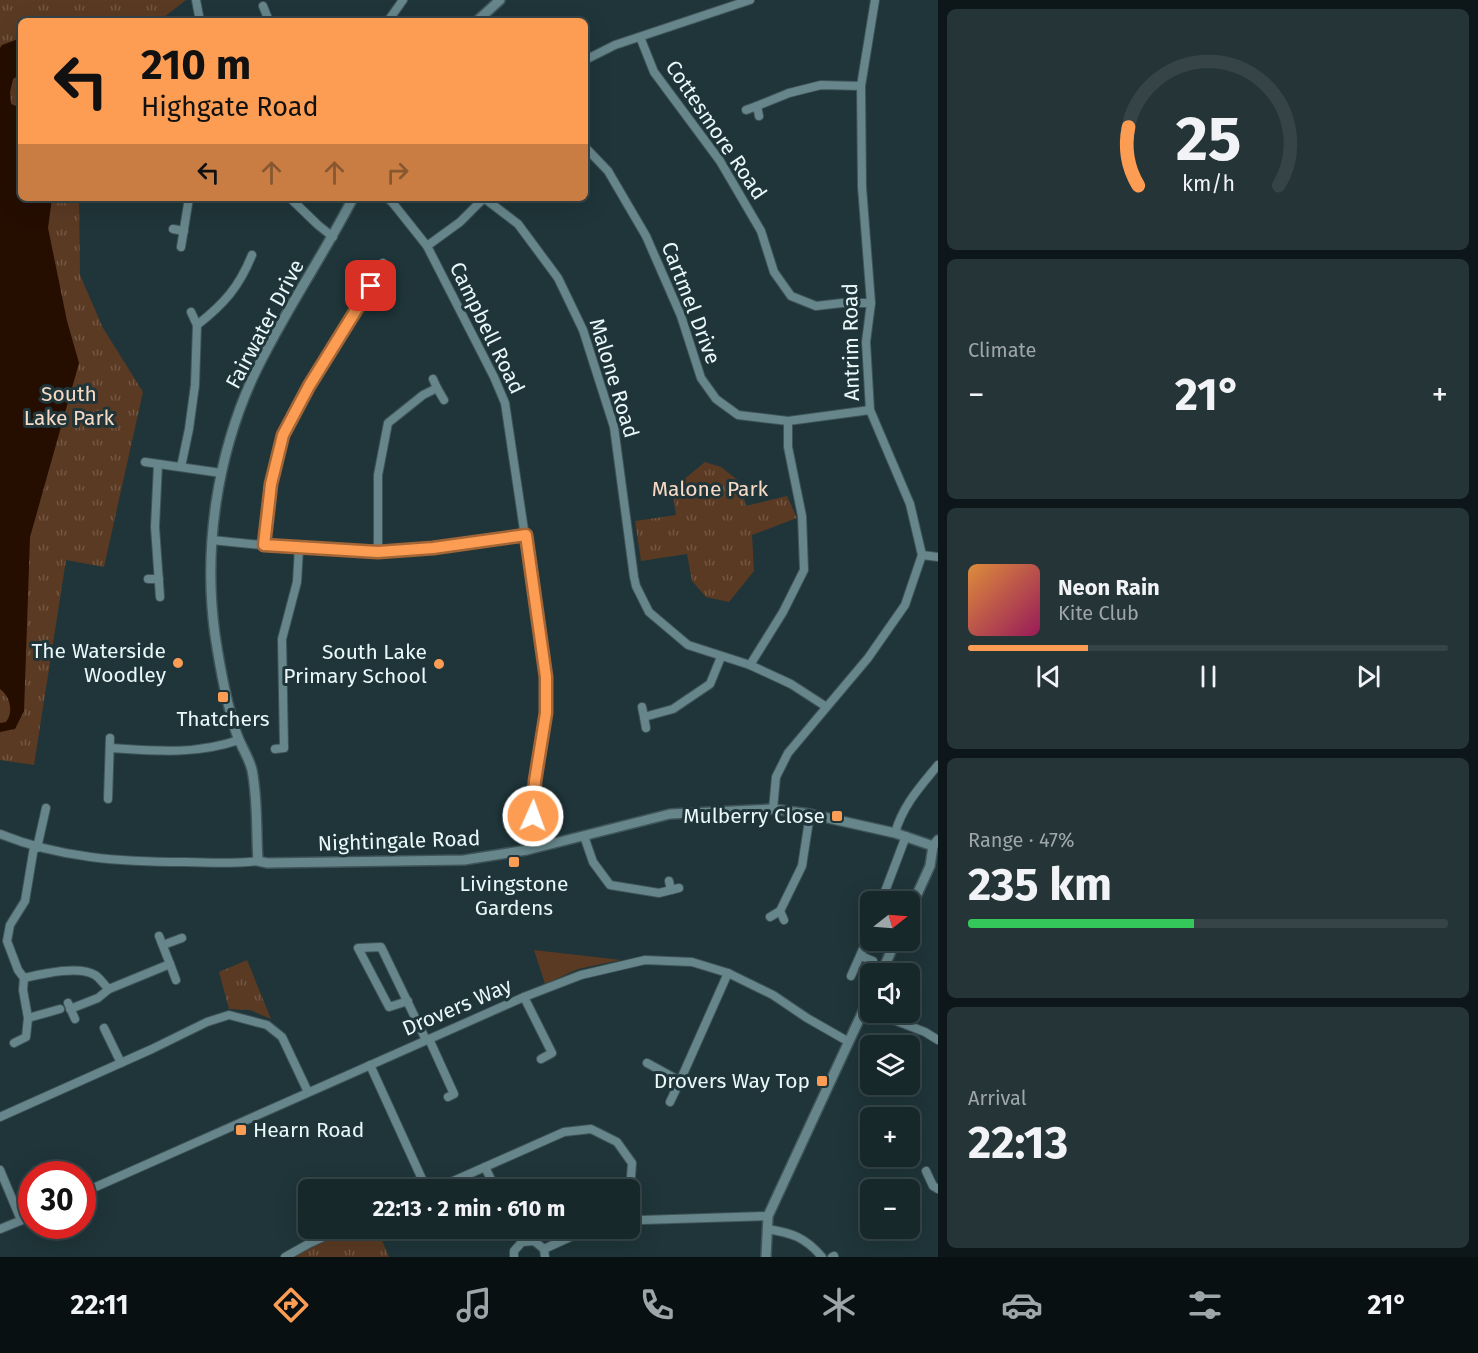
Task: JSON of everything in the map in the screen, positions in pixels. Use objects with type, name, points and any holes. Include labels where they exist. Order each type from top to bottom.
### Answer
[{"type":"street","points":[[195,0],[199,18]]},
{"type":"street","points":[[390,18],[403,0]]},
{"type":"street","points":[[480,18],[500,0]]},
{"type":"street","points":[[588,58],[615,45],[750,0]]},
{"type":"street","name":"Antrim Road","points":[[875,0],[861,86],[862,187],[871,303],[866,342],[870,410],[910,504],[922,555]]},
{"type":"street","points":[[263,6],[266,18]]},
{"type":"street","name":"Cottesmore Road","points":[[640,37],[654,72],[720,161],[761,231],[774,272],[791,296],[816,306],[871,303]]},
{"type":"street","points":[[746,110],[789,93],[821,85],[861,86]]},
{"type":"street","points":[[757,106],[759,116]]},
{"type":"street","name":"Cartmel Drive","points":[[588,150],[608,171],[646,236],[681,316],[701,378],[716,399],[738,415],[788,421],[870,410]]},
{"type":"street","points":[[181,247],[189,201]]},
{"type":"street","points":[[293,201],[333,237]]},
{"type":"street","name":"Fairwater Drive","points":[[258,861],[255,790],[251,768],[239,740],[226,697],[215,632],[212,598],[212,540],[221,473],[230,438],[253,378],[351,201]]},
{"type":"street","name":"Campbell Road","points":[[391,201],[427,246],[505,403],[546,677],[546,713],[535,781],[533,816],[539,846]]},
{"type":"street","points":[[427,246],[460,222],[481,201]]},
{"type":"street","name":"Malone Road","points":[[488,201],[518,224],[552,269],[584,330],[614,427],[634,577],[649,612],[688,645],[750,665],[791,684],[825,706]]},
{"type":"street","points":[[173,229],[184,231]]},
{"type":"street","points":[[197,325],[220,307],[244,273],[252,255]]},
{"type":"street","points":[[264,545],[271,484],[283,435],[309,386],[383,263]]},
{"type":"street","points":[[371,286],[382,294]]},
{"type":"street","points":[[181,467],[195,386],[197,325],[191,312]]},
{"type":"street","points":[[433,379],[444,400]]},
{"type":"street","points":[[378,552],[378,475],[388,423],[423,395],[437,388]]},
{"type":"street","points":[[750,665],[783,612],[804,570],[802,516],[789,447],[788,421]]},
{"type":"street","points":[[145,462],[221,473]]},
{"type":"street","points":[[158,464],[155,527],[160,597]]},
{"type":"street","points":[[212,540],[378,552],[433,548],[526,535]]},
{"type":"street","points":[[275,749],[284,748],[282,639],[297,582],[299,548]]},
{"type":"street","points":[[773,809],[776,777],[788,753],[825,706],[868,658],[905,605],[922,555],[938,557]]},
{"type":"street","points":[[147,579],[159,579]]},
{"type":"street","points":[[644,717],[672,710],[710,684],[721,657]]},
{"type":"street","points":[[642,706],[646,728]]},
{"type":"street","points":[[108,799],[110,738]]},
{"type":"street","points":[[110,748],[193,751],[239,740]]},
{"type":"street","points":[[896,833],[900,816],[908,801],[938,765]]},
{"type":"street","points":[[14,1043],[26,1037],[28,1018],[23,990],[24,978],[18,970],[7,941],[10,925],[25,901],[35,847],[46,808]]},
{"type":"street","name":"Nightingale Road","points":[[0,834],[35,847],[76,856],[137,862],[464,860],[527,850],[670,814],[773,809],[810,814],[936,843]]},
{"type":"street","points":[[770,917],[780,911],[802,866],[810,814]]},
{"type":"street","points":[[584,836],[593,862],[610,885],[658,892],[675,889],[669,881]]},
{"type":"street","points":[[885,891],[906,836]]},
{"type":"street","points":[[920,893],[934,868],[936,843]]},
{"type":"street","points":[[780,911],[784,920]]},
{"type":"street","points":[[159,936],[176,980]]},
{"type":"street","points":[[163,945],[182,938]]},
{"type":"street","points":[[408,1001],[389,1006],[356,949],[381,947],[428,1039],[454,1094]]},
{"type":"street","points":[[851,976],[863,951]]},
{"type":"street","points":[[861,956],[873,961]]},
{"type":"street","name":"Drovers Way","points":[[96,1187],[524,998],[581,975],[645,960],[692,962],[728,974],[773,995],[849,1042]]},
{"type":"street","points":[[75,1019],[69,1006],[98,998],[109,988],[170,964]]},
{"type":"street","points":[[24,978],[58,972],[89,973],[98,977],[109,988]]},
{"type":"street","points":[[670,1102],[728,974]]},
{"type":"street","points":[[524,998],[552,1053],[541,1059]]},
{"type":"street","points":[[28,1018],[60,1009]]},
{"type":"street","points":[[0,1117],[207,1022],[229,1015],[267,1024],[282,1037],[308,1092]]},
{"type":"street","points":[[766,1257],[768,1216],[849,1042],[861,1023]]},
{"type":"street","points":[[901,1023],[925,1032],[938,1040]]},
{"type":"street","points":[[104,1028],[121,1063]]},
{"type":"street","points":[[647,1063],[680,1081]]},
{"type":"street","points":[[370,1065],[422,1179]]},
{"type":"street","points":[[458,1179],[564,1132],[591,1129],[617,1142],[632,1164],[631,1179]]},
{"type":"street","points":[[485,1167],[491,1179]]},
{"type":"street","points":[[0,1170],[18,1213]]},
{"type":"street","points":[[926,1171],[933,1186],[938,1189]]},
{"type":"street","points":[[640,1219],[768,1216]]},
{"type":"street","points":[[0,1229],[18,1221]]},
{"type":"street","points":[[767,1229],[790,1233],[810,1244],[822,1257]]},
{"type":"street","points":[[285,1257],[319,1239]]},
{"type":"street","points":[[514,1257],[514,1251],[522,1242],[534,1240],[545,1253],[570,1239]]},
{"type":"green space","name":"South Lake Park","points":[[0,0],[186,0],[163,18],[18,18],[18,201],[79,201],[80,275],[103,328],[143,392],[104,567],[66,560],[34,765],[0,760]]},
{"type":"green space","name":"Malone Park","points":[[705,462],[721,467],[739,481],[746,506],[787,496],[797,518],[752,535],[754,571],[729,602],[706,597],[692,581],[687,554],[641,561],[635,521],[676,515],[672,489]]},
{"type":"green space","points":[[534,950],[621,960],[578,969],[545,984]]},
{"type":"green space","points":[[247,960],[271,1019],[250,1010],[229,1009],[219,972]]},
{"type":"green space","points":[[321,1239],[381,1239],[389,1257],[285,1257]]},
{"type":"shaded area","points":[[18,39],[18,76],[13,79],[10,92],[11,104],[18,107],[18,201],[52,201],[48,228],[67,321],[79,363],[30,537],[24,711],[15,729],[0,732],[0,723],[6,722],[10,714],[10,704],[0,689],[0,48],[2,45]]},
{"type":"place","name":"The Waterside Woodley","points":[[178,663]]},
{"type":"place","name":"South Lake Primary School","points":[[439,664]]},
{"type":"place","name":"Thatchers","points":[[223,697]]},
{"type":"place","name":"Mulberry Close","points":[[837,816]]},
{"type":"place","name":"Livingstone Gardens","points":[[514,862]]},
{"type":"place","name":"Drovers Way Top","points":[[822,1081]]},
{"type":"place","name":"Hearn Road","points":[[241,1130]]},
{"type":"route","points":[[371,286],[309,386],[283,435],[271,484],[264,545],[378,552],[433,548],[526,535],[546,677],[546,713],[535,781],[533,816]]}]
